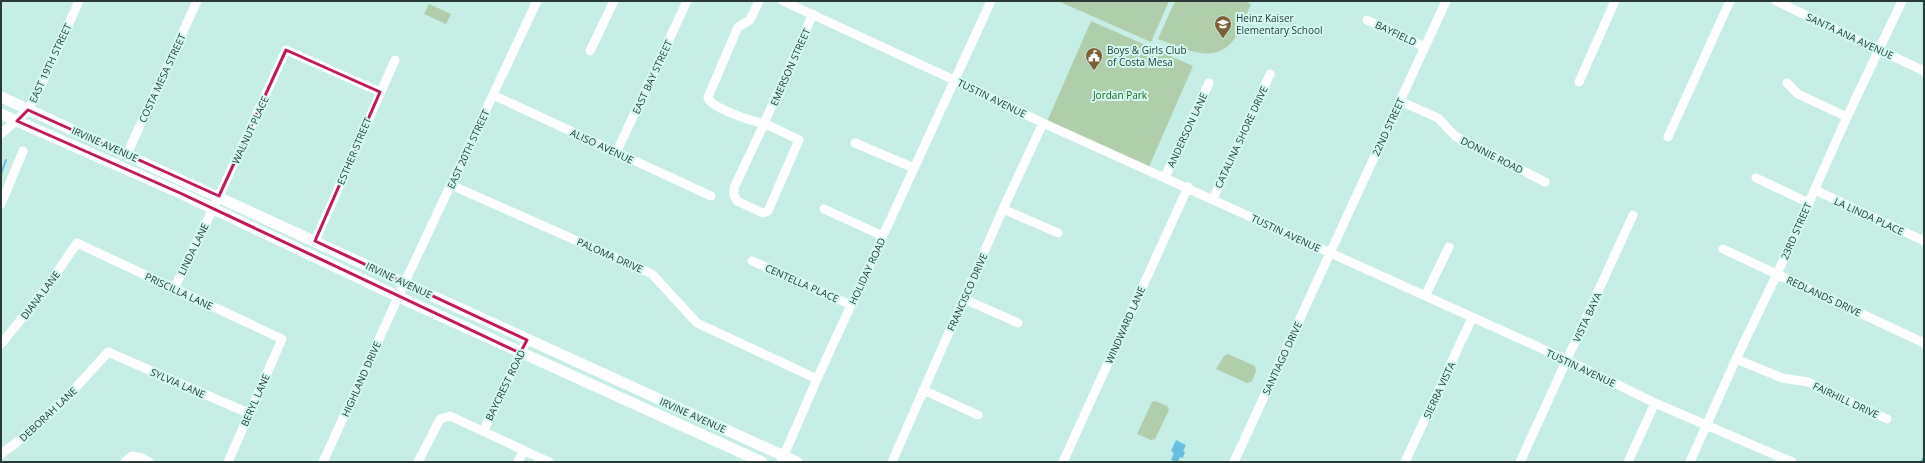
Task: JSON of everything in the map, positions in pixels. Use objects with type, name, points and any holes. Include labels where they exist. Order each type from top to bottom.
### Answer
[{"type":"main road","name":"IRVINE AVENUE","points":[[1,97],[405,282],[783,459],[797,462]]},
{"type":"main road","name":"IRVINE AVENUE","points":[[1,114],[180,193],[520,353],[762,462]]},
{"type":"street","name":"EAST 19TH STREET","points":[[1,134],[28,110],[42,84],[79,1]]},
{"type":"street","name":"COSTA MESA STREET","points":[[127,154],[197,1]]},
{"type":"street","name":"EAST 20TH STREET","points":[[399,297],[537,1]]},
{"type":"street","points":[[590,52],[614,1]]},
{"type":"street","name":"EAST BAY STREET","points":[[616,153],[687,1]]},
{"type":"street","points":[[759,1],[750,20],[738,27],[708,97],[712,104],[753,122],[765,122]]},
{"type":"street","name":"TUSTIN AVENUE","points":[[783,1],[1043,123],[1188,187],[1472,318],[1567,360],[1655,403],[1792,462]]},
{"type":"street","name":"HOLIDAY ROAD","points":[[783,459],[817,379],[991,1]]},
{"type":"street","name":"22ND STREET","points":[[1330,253],[1446,1]]},
{"type":"street","points":[[1580,82],[1615,1]]},
{"type":"street","points":[[1668,137],[1730,1]]},
{"type":"street","name":"SANTA ANA AVENUE","points":[[1776,1],[1788,3],[1924,71]]},
{"type":"street","name":"23RD STREET","points":[[1690,462],[1736,359],[1777,274],[1847,117],[1902,1]]},
{"type":"street","name":"EMERSON STREET","points":[[765,122],[798,138],[799,142],[768,211],[762,213],[736,201],[734,188],[813,14]]},
{"type":"street","name":"BAYFIELD","points":[[1367,20],[1425,47]]},
{"type":"street","name":"WALNUT PLACE","points":[[213,209],[286,50],[380,92]]},
{"type":"street","name":"ESTHER STREET","points":[[315,241],[395,60]]},
{"type":"street","name":"CATALINA SHORE DRIVE","points":[[1213,199],[1270,74]]},
{"type":"street","name":"ANDERSON LANE","points":[[1165,177],[1208,83]]},
{"type":"street","points":[[1787,83],[1798,94],[1847,117]]},
{"type":"street","name":"ALISO AVENUE","points":[[493,95],[711,196]]},
{"type":"street","name":"DONNIE ROAD","points":[[1400,101],[1438,118],[1455,136],[1545,182]]},
{"type":"street","name":"FRANCISCO DRIVE","points":[[892,462],[1003,208],[1043,123]]},
{"type":"street","points":[[855,143],[914,168]]},
{"type":"street","points":[[1,204],[22,151]]},
{"type":"street","points":[[1756,178],[1809,203]]},
{"type":"street","name":"PALOMA DRIVE","points":[[451,185],[652,274],[697,323],[817,379]]},
{"type":"street","name":"WINDWARD LANE","points":[[1063,462],[1188,187]]},
{"type":"street","name":"LA LINDA PLACE","points":[[1815,190],[1924,241]]},
{"type":"street","points":[[1003,208],[1058,234]]},
{"type":"street","name":"LINDA LANE","points":[[174,289],[213,209]]},
{"type":"street","points":[[824,209],[883,236]]},
{"type":"street","name":"VISTA BAYA","points":[[1520,462],[1633,215]]},
{"type":"street","name":"PRISCILLA LANE","points":[[77,243],[282,339]]},
{"type":"street","name":"DIANA LANE","points":[[3,338],[45,290],[77,243]]},
{"type":"street","points":[[1425,296],[1449,247]]},
{"type":"street","name":"REDLANDS DRIVE","points":[[1723,249],[1924,343]]},
{"type":"street","name":"SANTIAGO DRIVE","points":[[1234,462],[1330,253]]},
{"type":"street","name":"CENTELLA PLACE","points":[[752,261],[851,305]]},
{"type":"street","name":"HIGHLAND DRIVE","points":[[323,462],[399,297]]},
{"type":"street","points":[[964,299],[1018,323]]},
{"type":"street","name":"SIERRA VISTA","points":[[1405,462],[1472,318]]},
{"type":"street","name":"BERYL LANE","points":[[228,462],[248,413],[282,339]]},
{"type":"street","name":"BAYCREST ROAD","points":[[484,430],[527,340]]},
{"type":"street","name":"SYLVIA LANE","points":[[108,352],[248,413]]},
{"type":"street","name":"DEBORAH LANE","points":[[1,454],[20,440],[63,402],[108,352]]},
{"type":"street","name":"FAIRHILL DRIVE","points":[[1736,359],[1782,378],[1808,382],[1887,419]]},
{"type":"street","points":[[923,390],[978,415]]},
{"type":"street","points":[[1628,462],[1655,403]]},
{"type":"street","points":[[418,462],[440,418],[450,416],[484,430],[549,462]]},
{"type":"street","points":[[518,462],[524,450]]},
{"type":"street","points":[[128,459],[142,458],[149,462]]},
{"type":"highlighted area","points":[[286,50],[380,92],[315,241],[527,340],[520,353],[180,193],[17,121],[28,110],[219,196]]},
{"type":"green space","points":[[1058,1],[1169,1],[1151,42]]},
{"type":"green space","points":[[1175,1],[1245,1],[1251,4],[1242,26],[1235,38],[1227,47],[1218,52],[1199,53],[1158,39]]},
{"type":"green space","points":[[429,4],[451,14],[446,24],[424,14]]},
{"type":"green space","name":"Jordan Park","points":[[1091,21],[1193,66],[1148,169],[1046,124]]},
{"type":"green space","points":[[1228,354],[1255,366],[1256,371],[1252,381],[1247,383],[1216,369],[1224,356]]},
{"type":"green space","points":[[1155,401],[1167,406],[1169,410],[1155,439],[1151,440],[1137,434],[1152,402]]},
{"type":"water","points":[[1176,440],[1186,445],[1183,451],[1185,452],[1183,458],[1180,457],[1178,462],[1171,460],[1174,453],[1171,451]]},
{"type":"waterway","points":[[1,174],[6,160]]},
{"type":"waterway","points":[[1921,462],[1924,457]]},
{"type":"place","name":"Heinz Kaiser Elementary School","points":[[1223,39]]},
{"type":"place","name":"Boys & Girls Club of Costa Mesa","points":[[1094,71]]}]
